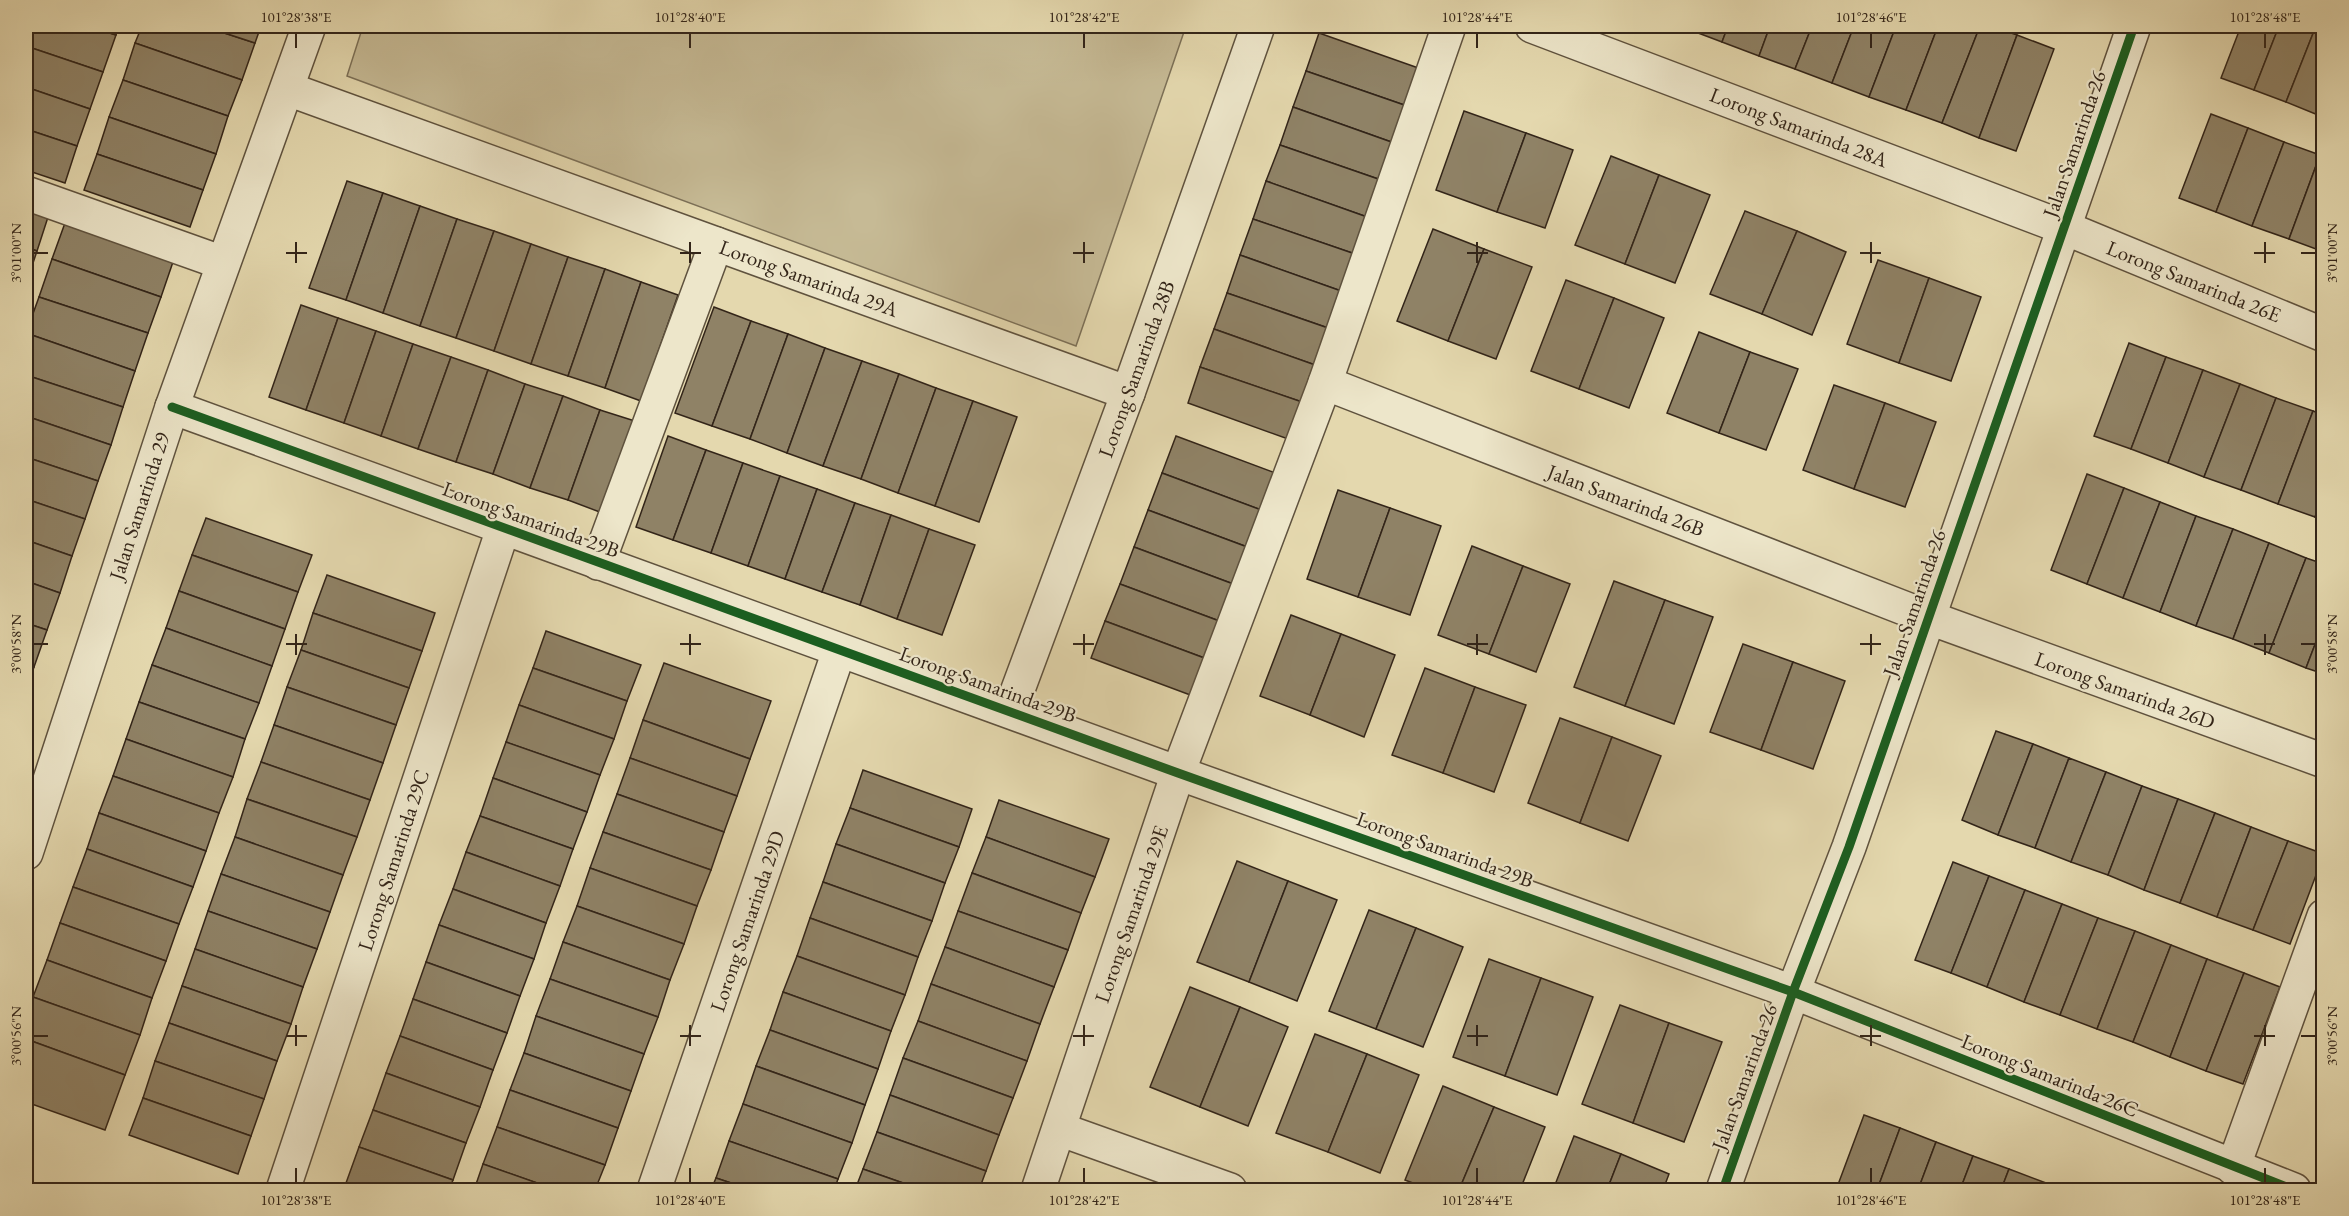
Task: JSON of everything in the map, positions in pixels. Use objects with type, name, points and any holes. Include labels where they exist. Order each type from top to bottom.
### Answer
[{"type":"street","name":"Jalan Samarinda 29","points":[[26,853],[172,407],[309,26]]},
{"type":"street","name":"Lorong Samarinda 28B","points":[[1010,711],[1128,393],[1258,26]]},
{"type":"street","name":"Lorong Samarinda 29E","points":[[1038,1191],[1178,773],[1325,383],[1449,26]]},
{"type":"street","name":"Lorong Samarinda 28A","points":[[1532,26],[2065,228]]},
{"type":"street","name":"Jalan Samarinda 26","points":[[1723,1191],[1793,992],[1849,847],[2134,26]]},
{"type":"street","name":"Lorong Samarinda 29A","points":[[288,89],[1128,393]]},
{"type":"street","points":[[26,193],[223,263]]},
{"type":"street","name":"Lorong Samarinda 26E","points":[[2065,228],[2324,334]]},
{"type":"street","points":[[598,562],[716,244]]},
{"type":"street","name":"Jalan Samarinda 26B","points":[[1325,383],[1927,618]]},
{"type":"street","name":"Lorong Samarinda 29B","points":[[172,407],[839,651],[1793,992]]},
{"type":"street","name":"Lorong Samarinda 29C","points":[[283,1191],[503,529]]},
{"type":"street","name":"Lorong Samarinda 26D","points":[[1927,618],[2324,761]]},
{"type":"street","name":"Lorong Samarinda 29D","points":[[654,1191],[839,651]]},
{"type":"street","points":[[2233,1168],[2324,916]]},
{"type":"street","name":"Lorong Samarinda 26C","points":[[1793,992],[2294,1191]]},
{"type":"street","points":[[1059,1129],[1230,1191]]},
{"type":"shaded area","points":[[363,26],[1186,26],[1076,346],[347,76]]},
{"type":"building","points":[[26,26],[88,26],[116,35],[103,72],[26,46]]},
{"type":"building","points":[[88,26],[119,26],[116,35]]},
{"type":"building","points":[[142,26],[203,26],[255,43],[242,80],[135,43]]},
{"type":"building","points":[[203,26],[261,26],[255,43]]},
{"type":"building","points":[[1686,26],[1728,26],[1722,42],[1685,28]]},
{"type":"building","points":[[1728,26],[1770,26],[1759,56],[1722,42]]},
{"type":"building","points":[[1770,26],[1812,26],[1795,69],[1759,56]]},
{"type":"building","points":[[1812,26],[1854,26],[1832,83],[1795,69]]},
{"type":"building","points":[[1854,26],[1896,26],[1869,97],[1832,83]]},
{"type":"building","points":[[1896,26],[1938,26],[1906,110],[1869,97]]},
{"type":"building","points":[[1938,26],[1980,26],[1942,123],[1906,110]]},
{"type":"building","points":[[1980,26],[1991,26],[2017,35],[1979,138],[1942,123]]},
{"type":"building","points":[[2241,26],[2279,26],[2254,90],[2221,78]]},
{"type":"building","points":[[2279,26],[2300,26],[2314,31],[2286,102],[2254,90]]},
{"type":"building","points":[[2314,31],[2324,35],[2324,102],[2318,115],[2286,102]]},
{"type":"building","points":[[1319,33],[1424,70],[1410,107],[1306,71]]},
{"type":"building","points":[[2017,35],[2054,49],[2016,151],[1979,138]]},
{"type":"building","points":[[135,43],[242,80],[228,116],[123,80]]},
{"type":"building","points":[[26,46],[103,72],[90,109],[26,87]]},
{"type":"building","points":[[1306,71],[1410,107],[1397,144],[1293,107]]},
{"type":"building","points":[[123,80],[228,116],[216,154],[109,117]]},
{"type":"building","points":[[26,87],[90,109],[77,146],[26,129]]},
{"type":"building","points":[[1293,107],[1397,144],[1384,181],[1280,145]]},
{"type":"building","points":[[1464,111],[1526,133],[1497,212],[1436,190]]},
{"type":"building","points":[[2211,114],[2248,128],[2216,212],[2179,198]]},
{"type":"building","points":[[109,117],[216,154],[203,190],[97,154]]},
{"type":"building","points":[[2248,128],[2284,142],[2252,226],[2216,212]]},
{"type":"building","points":[[26,129],[77,146],[65,183],[26,170]]},
{"type":"building","points":[[1526,133],[1573,150],[1545,228],[1497,212]]},
{"type":"building","points":[[2284,142],[2320,155],[2289,239],[2252,226]]},
{"type":"building","points":[[1280,145],[1384,181],[1370,218],[1266,181]]},
{"type":"building","points":[[97,154],[203,190],[190,227],[84,190]]},
{"type":"building","points":[[2320,155],[2324,156],[2324,252],[2289,239]]},
{"type":"building","points":[[1611,156],[1659,175],[1625,264],[1575,245]]},
{"type":"building","points":[[1659,175],[1710,195],[1675,283],[1625,264]]},
{"type":"building","points":[[347,181],[383,193],[346,300],[309,288]]},
{"type":"building","points":[[1266,181],[1370,218],[1358,255],[1253,219]]},
{"type":"building","points":[[383,193],[420,206],[383,313],[346,300]]},
{"type":"building","points":[[26,206],[49,214],[37,251],[26,247]]},
{"type":"building","points":[[420,206],[457,219],[420,326],[383,313]]},
{"type":"building","points":[[1745,211],[1797,231],[1762,314],[1710,294]]},
{"type":"building","points":[[457,219],[494,231],[456,338],[420,326]]},
{"type":"building","points":[[1253,219],[1358,255],[1344,292],[1240,255]]},
{"type":"building","points":[[65,223],[174,259],[161,297],[52,259]]},
{"type":"building","points":[[1433,229],[1484,249],[1448,341],[1397,321]]},
{"type":"building","points":[[494,231],[531,244],[494,351],[456,338]]},
{"type":"building","points":[[1797,231],[1846,252],[1812,335],[1762,314]]},
{"type":"building","points":[[531,244],[568,257],[531,364],[494,351]]},
{"type":"building","points":[[26,247],[37,251],[26,284]]},
{"type":"building","points":[[1484,249],[1532,267],[1496,359],[1448,341]]},
{"type":"building","points":[[1240,255],[1344,292],[1331,329],[1227,293]]},
{"type":"building","points":[[568,257],[605,269],[568,376],[531,364]]},
{"type":"building","points":[[52,259],[161,297],[148,333],[39,297]]},
{"type":"building","points":[[1878,260],[1929,278],[1899,363],[1847,344]]},
{"type":"building","points":[[605,269],[641,282],[605,388],[568,376]]},
{"type":"building","points":[[1929,278],[1981,297],[1951,381],[1899,363]]},
{"type":"building","points":[[1566,280],[1614,298],[1579,389],[1531,371]]},
{"type":"building","points":[[641,282],[678,295],[641,401],[605,388]]},
{"type":"building","points":[[1227,293],[1331,329],[1318,366],[1214,329]]},
{"type":"building","points":[[39,297],[148,333],[135,371],[26,333]]},
{"type":"building","points":[[1614,298],[1664,318],[1629,408],[1579,389]]},
{"type":"building","points":[[301,305],[338,318],[306,410],[269,397]]},
{"type":"building","points":[[714,307],[751,321],[712,426],[675,413]]},
{"type":"building","points":[[338,318],[376,331],[344,423],[306,410]]},
{"type":"building","points":[[751,321],[788,334],[750,439],[712,426]]},
{"type":"building","points":[[1214,329],[1318,366],[1305,403],[1200,367]]},
{"type":"building","points":[[376,331],[413,344],[381,436],[344,423]]},
{"type":"building","points":[[1699,332],[1750,352],[1719,433],[1667,413]]},
{"type":"building","points":[[26,333],[135,371],[123,407],[26,375]]},
{"type":"building","points":[[788,334],[825,348],[787,453],[750,439]]},
{"type":"building","points":[[2129,343],[2166,357],[2131,449],[2094,436]]},
{"type":"building","points":[[413,344],[451,357],[418,449],[381,436]]},
{"type":"building","points":[[825,348],[862,361],[823,466],[787,453]]},
{"type":"building","points":[[1750,352],[1798,369],[1766,450],[1719,433]]},
{"type":"building","points":[[451,357],[488,370],[456,462],[418,449]]},
{"type":"building","points":[[2166,357],[2203,370],[2168,463],[2131,449]]},
{"type":"building","points":[[862,361],[899,374],[861,479],[823,466]]},
{"type":"building","points":[[1200,367],[1305,403],[1291,440],[1188,403]]},
{"type":"building","points":[[488,370],[525,384],[493,474],[456,462]]},
{"type":"building","points":[[2203,370],[2240,384],[2204,477],[2168,463]]},
{"type":"building","points":[[899,374],[936,388],[898,493],[861,479]]},
{"type":"building","points":[[26,375],[123,407],[111,445],[26,416]]},
{"type":"building","points":[[525,384],[563,396],[530,488],[493,474]]},
{"type":"building","points":[[2240,384],[2276,398],[2241,490],[2204,477]]},
{"type":"building","points":[[1834,385],[1885,403],[1854,489],[1803,470]]},
{"type":"building","points":[[936,388],[973,401],[935,506],[898,493]]},
{"type":"building","points":[[563,396],[600,410],[568,500],[530,488]]},
{"type":"building","points":[[2276,398],[2313,411],[2278,504],[2241,490]]},
{"type":"building","points":[[973,401],[1017,417],[979,522],[935,506]]},
{"type":"building","points":[[1885,403],[1936,422],[1905,507],[1854,489]]},
{"type":"building","points":[[600,410],[638,422],[605,514],[568,500]]},
{"type":"building","points":[[2313,411],[2324,415],[2324,494],[2315,517],[2278,504]]},
{"type":"building","points":[[26,416],[111,445],[98,481],[26,457]]},
{"type":"building","points":[[668,436],[706,450],[673,540],[636,527]]},
{"type":"building","points":[[1176,436],[1278,474],[1264,511],[1162,473]]},
{"type":"building","points":[[706,450],[743,463],[711,553],[673,540]]},
{"type":"building","points":[[26,457],[98,481],[85,519],[26,499]]},
{"type":"building","points":[[743,463],[780,476],[748,566],[711,553]]},
{"type":"building","points":[[1162,473],[1264,511],[1250,548],[1148,510]]},
{"type":"building","points":[[2087,474],[2124,488],[2087,584],[2051,570]]},
{"type":"building","points":[[780,476],[817,489],[785,579],[748,566]]},
{"type":"building","points":[[2124,488],[2160,502],[2123,598],[2087,584]]},
{"type":"building","points":[[817,489],[855,503],[822,592],[785,579]]},
{"type":"building","points":[[1338,490],[1390,508],[1358,597],[1307,579]]},
{"type":"building","points":[[2324,494],[2324,521],[2315,517]]},
{"type":"building","points":[[26,499],[85,519],[72,556],[26,540]]},
{"type":"building","points":[[2160,502],[2196,516],[2160,612],[2123,598]]},
{"type":"building","points":[[855,503],[891,515],[860,605],[822,592]]},
{"type":"building","points":[[1390,508],[1441,526],[1410,615],[1358,597]]},
{"type":"building","points":[[1148,510],[1250,548],[1236,585],[1134,547]]},
{"type":"building","points":[[891,515],[929,529],[897,619],[860,605]]},
{"type":"building","points":[[2196,516],[2233,529],[2196,626],[2160,612]]},
{"type":"building","points":[[206,518],[312,555],[298,592],[192,555]]},
{"type":"building","points":[[929,529],[975,545],[942,635],[897,619]]},
{"type":"building","points":[[2233,529],[2269,543],[2233,639],[2196,626]]},
{"type":"building","points":[[26,540],[72,556],[60,593],[26,581]]},
{"type":"building","points":[[2269,543],[2306,558],[2269,653],[2233,639]]},
{"type":"building","points":[[1472,546],[1523,566],[1489,654],[1438,635]]},
{"type":"building","points":[[1134,547],[1236,585],[1222,622],[1120,584]]},
{"type":"building","points":[[192,555],[298,592],[285,629],[179,591]]},
{"type":"building","points":[[2306,558],[2324,564],[2324,621],[2306,668],[2269,653]]},
{"type":"building","points":[[1523,566],[1570,584],[1536,672],[1489,654]]},
{"type":"building","points":[[327,575],[435,613],[422,651],[313,613]]},
{"type":"building","points":[[26,581],[60,593],[47,630],[26,623]]},
{"type":"building","points":[[1614,581],[1665,600],[1625,706],[1574,687]]},
{"type":"building","points":[[1120,584],[1222,622],[1207,659],[1105,621]]},
{"type":"building","points":[[179,591],[285,629],[272,666],[166,628]]},
{"type":"building","points":[[1665,600],[1713,617],[1674,724],[1625,706]]},
{"type":"building","points":[[313,613],[422,651],[409,688],[301,650]]},
{"type":"building","points":[[1291,615],[1341,634],[1310,715],[1260,696]]},
{"type":"building","points":[[1105,621],[1207,659],[1193,696],[1091,658]]},
{"type":"building","points":[[2324,621],[2324,674],[2306,668]]},
{"type":"building","points":[[26,623],[47,630],[34,667],[26,664]]},
{"type":"building","points":[[166,628],[272,666],[259,703],[152,665]]},
{"type":"building","points":[[546,631],[641,665],[627,701],[533,668]]},
{"type":"building","points":[[1341,634],[1395,655],[1364,737],[1310,715]]},
{"type":"building","points":[[1743,644],[1793,662],[1761,750],[1710,732]]},
{"type":"building","points":[[301,650],[409,688],[396,725],[287,687]]},
{"type":"building","points":[[1793,662],[1845,681],[1813,769],[1761,750]]},
{"type":"building","points":[[664,663],[771,701],[750,759],[643,720]]},
{"type":"building","points":[[26,664],[34,667],[26,692]]},
{"type":"building","points":[[152,665],[259,703],[245,739],[139,702]]},
{"type":"building","points":[[533,668],[627,701],[614,739],[519,705]]},
{"type":"building","points":[[1425,668],[1475,687],[1443,773],[1392,755]]},
{"type":"building","points":[[287,687],[396,725],[383,763],[274,725]]},
{"type":"building","points":[[1475,687],[1526,705],[1494,792],[1443,773]]},
{"type":"building","points":[[139,702],[245,739],[233,777],[126,739]]},
{"type":"building","points":[[519,705],[614,739],[600,775],[506,742]]},
{"type":"building","points":[[1560,718],[1612,737],[1580,823],[1528,803]]},
{"type":"building","points":[[643,720],[750,759],[737,796],[630,758]]},
{"type":"building","points":[[274,725],[383,763],[370,800],[261,762]]},
{"type":"building","points":[[1996,731],[2033,744],[1998,835],[1962,820]]},
{"type":"building","points":[[1612,737],[1661,756],[1628,841],[1580,823]]},
{"type":"building","points":[[126,739],[233,777],[219,813],[113,776]]},
{"type":"building","points":[[506,742],[600,775],[587,812],[493,778]]},
{"type":"building","points":[[2033,744],[2069,758],[2035,848],[1998,835]]},
{"type":"building","points":[[630,758],[737,796],[724,832],[617,794]]},
{"type":"building","points":[[2069,758],[2106,772],[2071,862],[2035,848]]},
{"type":"building","points":[[261,762],[370,800],[357,837],[247,799]]},
{"type":"building","points":[[863,770],[972,809],[959,847],[850,808]]},
{"type":"building","points":[[2106,772],[2142,786],[2108,875],[2071,862]]},
{"type":"building","points":[[113,776],[219,813],[206,851],[99,813]]},
{"type":"building","points":[[493,778],[587,812],[573,849],[480,816]]},
{"type":"building","points":[[2142,786],[2178,799],[2144,890],[2108,875]]},
{"type":"building","points":[[617,794],[724,832],[711,870],[603,832]]},
{"type":"building","points":[[247,799],[357,837],[343,875],[235,837]]},
{"type":"building","points":[[2178,799],[2215,813],[2180,903],[2144,890]]},
{"type":"building","points":[[999,800],[1109,839],[1095,877],[986,837]]},
{"type":"building","points":[[850,808],[959,847],[945,883],[836,844]]},
{"type":"building","points":[[99,813],[206,851],[193,887],[87,849]]},
{"type":"building","points":[[2215,813],[2251,827],[2217,917],[2180,903]]},
{"type":"building","points":[[480,816],[573,849],[560,886],[466,852]]},
{"type":"building","points":[[2251,827],[2288,841],[2253,930],[2217,917]]},
{"type":"building","points":[[603,832],[711,870],[697,906],[590,868]]},
{"type":"building","points":[[235,837],[343,875],[330,912],[221,874]]},
{"type":"building","points":[[986,837],[1095,877],[1081,913],[972,873]]},
{"type":"building","points":[[2288,841],[2324,854],[2290,944],[2253,930]]},
{"type":"building","points":[[836,844],[945,883],[932,921],[823,882]]},
{"type":"building","points":[[87,849],[193,887],[179,924],[73,887]]},
{"type":"building","points":[[466,852],[560,886],[546,923],[453,889]]},
{"type":"building","points":[[1237,861],[1288,881],[1249,982],[1197,962]]},
{"type":"building","points":[[1953,862],[1989,876],[1951,973],[1915,960]]},
{"type":"building","points":[[590,868],[697,906],[684,944],[577,906]]},
{"type":"building","points":[[972,873],[1081,913],[1068,950],[958,911]]},
{"type":"building","points":[[221,874],[330,912],[317,949],[208,911]]},
{"type":"building","points":[[1989,876],[2025,890],[1987,987],[1951,973]]},
{"type":"building","points":[[1288,881],[1337,900],[1297,1001],[1249,982]]},
{"type":"building","points":[[823,882],[932,921],[918,957],[810,918]]},
{"type":"building","points":[[73,887],[179,924],[166,961],[60,923]]},
{"type":"building","points":[[453,889],[546,923],[534,959],[439,925]]},
{"type":"building","points":[[2025,890],[2062,904],[2024,1002],[1987,987]]},
{"type":"building","points":[[2062,904],[2098,918],[2060,1015],[2024,1002]]},
{"type":"building","points":[[577,906],[684,944],[670,980],[563,942]]},
{"type":"building","points":[[1369,910],[1416,928],[1376,1029],[1329,1011]]},
{"type":"building","points":[[208,911],[317,949],[303,987],[195,949]]},
{"type":"building","points":[[958,911],[1068,950],[1054,987],[945,947]]},
{"type":"building","points":[[810,918],[918,957],[905,995],[797,956]]},
{"type":"building","points":[[2098,918],[2135,931],[2097,1029],[2060,1015]]},
{"type":"building","points":[[60,923],[166,961],[152,998],[47,960]]},
{"type":"building","points":[[439,925],[534,959],[520,996],[426,962]]},
{"type":"building","points":[[1416,928],[1463,947],[1423,1047],[1376,1029]]},
{"type":"building","points":[[2135,931],[2171,945],[2133,1042],[2097,1029]]},
{"type":"building","points":[[563,942],[670,980],[658,1017],[550,979]]},
{"type":"building","points":[[2171,945],[2207,959],[2170,1057],[2133,1042]]},
{"type":"building","points":[[945,947],[1054,987],[1040,1024],[931,984]]},
{"type":"building","points":[[195,949],[303,987],[291,1024],[182,986]]},
{"type":"building","points":[[797,956],[905,995],[891,1031],[783,992]]},
{"type":"building","points":[[1489,959],[1541,978],[1505,1076],[1453,1057]]},
{"type":"building","points":[[2207,959],[2244,973],[2206,1071],[2170,1057]]},
{"type":"building","points":[[47,960],[152,998],[140,1035],[33,997]]},
{"type":"building","points":[[426,962],[520,996],[507,1033],[413,999]]},
{"type":"building","points":[[2244,973],[2280,987],[2243,1084],[2206,1071]]},
{"type":"building","points":[[1541,978],[1593,997],[1557,1095],[1505,1076]]},
{"type":"building","points":[[550,979],[658,1017],[644,1054],[536,1016]]},
{"type":"building","points":[[931,984],[1040,1024],[1027,1061],[918,1021]]},
{"type":"building","points":[[182,986],[291,1024],[277,1061],[169,1023]]},
{"type":"building","points":[[1190,987],[1240,1007],[1200,1107],[1150,1087]]},
{"type":"building","points":[[783,992],[891,1031],[878,1069],[770,1030]]},
{"type":"building","points":[[33,997],[140,1035],[125,1075],[26,1039],[26,1019]]},
{"type":"building","points":[[413,999],[507,1033],[493,1070],[400,1036]]},
{"type":"building","points":[[1620,1005],[1669,1023],[1633,1123],[1582,1104]]},
{"type":"building","points":[[1240,1007],[1288,1027],[1248,1126],[1200,1107]]},
{"type":"building","points":[[536,1016],[644,1054],[631,1091],[524,1053]]},
{"type":"building","points":[[918,1021],[1027,1061],[1013,1098],[903,1058]]},
{"type":"building","points":[[169,1023],[277,1061],[264,1099],[155,1061]]},
{"type":"building","points":[[1669,1023],[1722,1042],[1684,1142],[1633,1123]]},
{"type":"building","points":[[770,1030],[878,1069],[865,1105],[756,1066]]},
{"type":"building","points":[[1315,1034],[1367,1054],[1328,1152],[1276,1133]]},
{"type":"building","points":[[400,1036],[493,1070],[480,1107],[386,1073]]},
{"type":"building","points":[[26,1039],[125,1075],[105,1130],[26,1102]]},
{"type":"building","points":[[524,1053],[631,1091],[618,1128],[510,1090]]},
{"type":"building","points":[[1367,1054],[1419,1075],[1380,1173],[1328,1152]]},
{"type":"building","points":[[903,1058],[1013,1098],[999,1135],[890,1095]]},
{"type":"building","points":[[155,1061],[264,1099],[251,1136],[143,1098]]},
{"type":"building","points":[[756,1066],[865,1105],[852,1143],[743,1104]]},
{"type":"building","points":[[386,1073],[480,1107],[466,1143],[373,1110]]},
{"type":"building","points":[[1443,1086],[1494,1107],[1459,1190],[1431,1190],[1405,1180]]},
{"type":"building","points":[[510,1090],[618,1128],[605,1165],[497,1127]]},
{"type":"building","points":[[890,1095],[999,1135],[986,1171],[877,1132]]},
{"type":"building","points":[[143,1098],[251,1136],[238,1174],[129,1135]]},
{"type":"building","points":[[743,1104],[852,1143],[838,1179],[729,1141]]},
{"type":"building","points":[[1494,1107],[1545,1127],[1520,1190],[1459,1190]]},
{"type":"building","points":[[373,1110],[466,1143],[453,1180],[359,1147]]},
{"type":"building","points":[[1864,1115],[1900,1128],[1877,1190],[1836,1190]]},
{"type":"building","points":[[497,1127],[605,1165],[595,1190],[557,1190],[483,1164]]},
{"type":"building","points":[[1900,1128],[1936,1142],[1918,1190],[1877,1190]]},
{"type":"building","points":[[877,1132],[986,1171],[979,1190],[923,1190],[863,1169]]},
{"type":"building","points":[[1574,1136],[1621,1154],[1607,1190],[1553,1190]]},
{"type":"building","points":[[729,1141],[838,1179],[834,1190],[752,1190],[716,1178]]},
{"type":"building","points":[[1936,1142],[1973,1156],[1960,1190],[1918,1190]]},
{"type":"building","points":[[359,1147],[453,1180],[449,1190],[366,1190],[346,1183]]},
{"type":"building","points":[[1621,1154],[1669,1174],[1663,1190],[1607,1190]]},
{"type":"building","points":[[1973,1156],[2009,1169],[2001,1190],[1960,1190]]},
{"type":"building","points":[[483,1164],[557,1190],[474,1190]]},
{"type":"building","points":[[863,1169],[923,1190],[855,1190]]},
{"type":"building","points":[[2009,1169],[2046,1183],[2043,1190],[2001,1190]]},
{"type":"building","points":[[716,1178],[752,1190],[711,1190]]},
{"type":"building","points":[[2046,1183],[2067,1190],[2043,1190]]},
{"type":"cycle path","points":[[1723,1190],[1793,992],[1849,847],[2134,26]]},
{"type":"cycle path","points":[[172,407],[1178,773],[1793,992],[2294,1190]]}]
